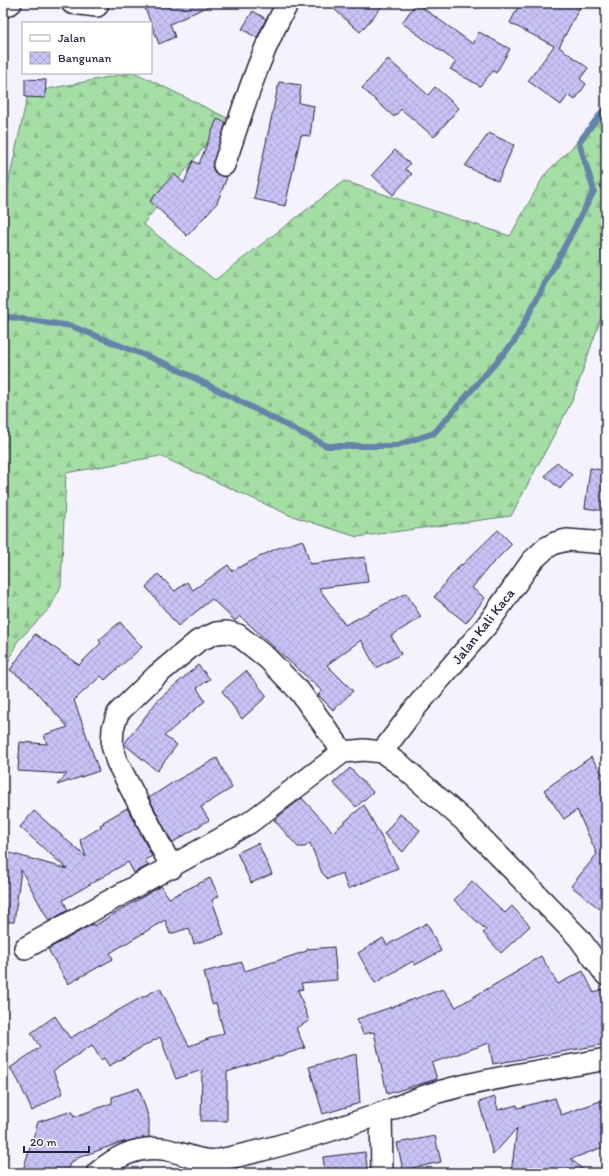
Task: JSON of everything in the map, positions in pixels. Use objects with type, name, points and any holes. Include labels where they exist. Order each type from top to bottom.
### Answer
[{"type":"street","points":[[3,7],[11,3]]},
{"type":"street","points":[[72,3],[96,6]]},
{"type":"street","points":[[224,165],[246,100],[278,19],[288,3]]},
{"type":"street","name":"Jalan Kali Kaca","points":[[382,752],[416,707],[487,625],[532,561],[546,548],[555,543],[567,540],[606,543]]},
{"type":"street","points":[[172,868],[117,762],[112,745],[112,728],[118,713],[157,675],[198,641],[216,633],[227,632],[238,635],[267,658],[300,692],[343,752]]},
{"type":"street","points":[[25,948],[172,868],[249,824],[343,752],[364,750],[382,752],[402,766],[468,824],[579,938],[606,975]]},
{"type":"street","points":[[97,1173],[121,1156],[146,1149],[164,1149],[199,1160],[218,1160],[322,1134],[441,1091],[506,1076],[562,1068],[606,1059]]},
{"type":"street","points":[[381,1113],[382,1173]]},
{"type":"green space","points":[[124,74],[138,74],[227,118],[143,224],[215,280],[344,181],[510,236],[545,174],[606,114],[606,303],[573,399],[511,516],[357,537],[289,515],[160,456],[66,473],[61,586],[50,608],[17,642],[5,670],[3,680],[3,208],[28,93]]},
{"type":"building","points":[[143,3],[215,3],[170,24],[175,37],[159,44],[152,26],[152,22],[150,22]]},
{"type":"building","points":[[327,3],[385,3],[360,32]]},
{"type":"building","points":[[416,3],[473,44],[479,32],[510,49],[496,73],[493,71],[480,86],[450,69],[456,62],[402,23]]},
{"type":"building","points":[[520,3],[582,3],[559,47],[588,68],[580,79],[586,84],[575,100],[568,95],[561,105],[528,81],[554,46],[510,23]]},
{"type":"building","points":[[253,11],[266,19],[257,38],[242,29]]},
{"type":"building","points":[[388,59],[428,95],[435,87],[459,108],[434,137],[401,109],[394,117],[362,88]]},
{"type":"building","points":[[25,79],[46,80],[45,98],[25,97]]},
{"type":"building","points":[[279,82],[301,85],[299,103],[314,106],[310,136],[301,135],[285,206],[254,199]]},
{"type":"building","points":[[217,119],[226,123],[212,167],[215,173],[227,177],[217,203],[187,236],[150,201],[174,174],[184,183],[193,161],[199,164]]},
{"type":"building","points":[[489,133],[514,145],[498,181],[465,166]]},
{"type":"building","points":[[395,150],[410,164],[405,169],[412,174],[393,195],[372,175]]},
{"type":"building","points":[[557,462],[572,475],[560,489],[545,476]]},
{"type":"building","points":[[590,468],[606,471],[606,511],[585,508]]},
{"type":"building","points":[[498,530],[512,544],[488,568],[472,588],[485,598],[466,623],[434,597],[461,564],[462,565]]},
{"type":"building","points":[[303,540],[310,564],[365,557],[368,582],[319,588],[345,625],[406,593],[421,617],[391,636],[401,654],[376,668],[361,640],[327,665],[353,691],[333,710],[318,695],[322,691],[240,616],[235,621],[212,599],[178,626],[146,587],[158,574],[175,591],[187,582],[193,590],[228,565],[232,571],[275,549]]},
{"type":"building","points":[[120,622],[142,647],[105,680],[101,676],[74,700],[99,771],[57,785],[67,774],[18,771],[20,742],[47,744],[44,735],[68,727],[28,683],[10,670],[35,634],[79,665],[101,643],[99,640]]},
{"type":"building","points":[[198,665],[210,679],[197,688],[205,701],[164,736],[177,745],[157,771],[124,744],[158,700]]},
{"type":"building","points":[[246,671],[267,696],[242,719],[222,691]]},
{"type":"building","points":[[591,757],[606,779],[606,914],[571,886],[597,854],[577,810],[564,819],[544,790]]},
{"type":"building","points":[[217,758],[232,788],[201,807],[209,820],[172,843],[149,798],[172,783]]},
{"type":"building","points":[[350,768],[373,792],[356,807],[333,783]]},
{"type":"building","points":[[302,798],[333,832],[364,805],[398,868],[348,889],[342,873],[328,879],[322,873],[310,843],[305,847],[298,847],[274,820]]},
{"type":"building","points":[[127,808],[152,856],[145,860],[149,865],[134,873],[128,862],[63,900],[68,910],[49,921],[21,870],[14,922],[3,922],[3,851],[67,869],[20,827],[34,811],[86,857],[80,840],[101,827],[100,825],[104,823],[103,822]]},
{"type":"building","points":[[400,814],[420,830],[403,852],[384,834]]},
{"type":"building","points":[[258,843],[272,874],[251,883],[237,853]]},
{"type":"building","points":[[210,878],[219,896],[212,900],[224,934],[194,944],[189,928],[170,934],[165,920],[110,953],[113,959],[68,984],[48,949],[93,924],[94,926],[161,886],[169,898]]},
{"type":"building","points":[[472,881],[505,913],[512,906],[530,926],[501,953],[483,933],[486,930],[454,900]]},
{"type":"building","points":[[427,923],[441,951],[415,965],[413,961],[375,983],[358,953],[383,938],[387,945]]},
{"type":"building","points":[[334,947],[337,980],[301,983],[303,989],[298,990],[309,1021],[296,1028],[305,1048],[227,1072],[227,1121],[201,1121],[202,1070],[176,1079],[160,1037],[109,1066],[104,1058],[101,1060],[92,1045],[53,1071],[63,1093],[32,1111],[18,1080],[10,1068],[40,1047],[31,1033],[55,1016],[70,1038],[160,988],[189,1046],[224,1033],[216,1003],[212,1004],[204,972],[242,962],[245,971],[307,951],[307,949]]},
{"type":"building","points":[[541,956],[558,984],[583,971],[594,993],[606,987],[606,1044],[493,1064],[489,1043],[432,1063],[437,1079],[387,1094],[374,1032],[363,1034],[357,1019],[443,989],[456,1007]]},
{"type":"building","points":[[356,1054],[360,1103],[323,1114],[309,1067]]},
{"type":"building","points":[[139,1088],[149,1119],[149,1137],[119,1143],[80,1157],[70,1163],[67,1173],[22,1173],[38,1122],[72,1111],[74,1117],[112,1103],[112,1097]]},
{"type":"building","points":[[495,1097],[498,1110],[517,1105],[518,1108],[555,1098],[561,1115],[606,1099],[606,1146],[571,1159],[587,1173],[511,1173],[517,1128],[493,1155],[479,1102]]},
{"type":"building","points":[[435,1136],[441,1162],[403,1170],[397,1143]]},
{"type":"building","points":[[365,1152],[368,1173],[325,1173],[323,1157]]},
{"type":"waterway","points":[[3,319],[10,317],[71,326],[169,365],[327,446],[394,446],[434,433],[514,342],[594,191],[579,142],[606,107]]}]
